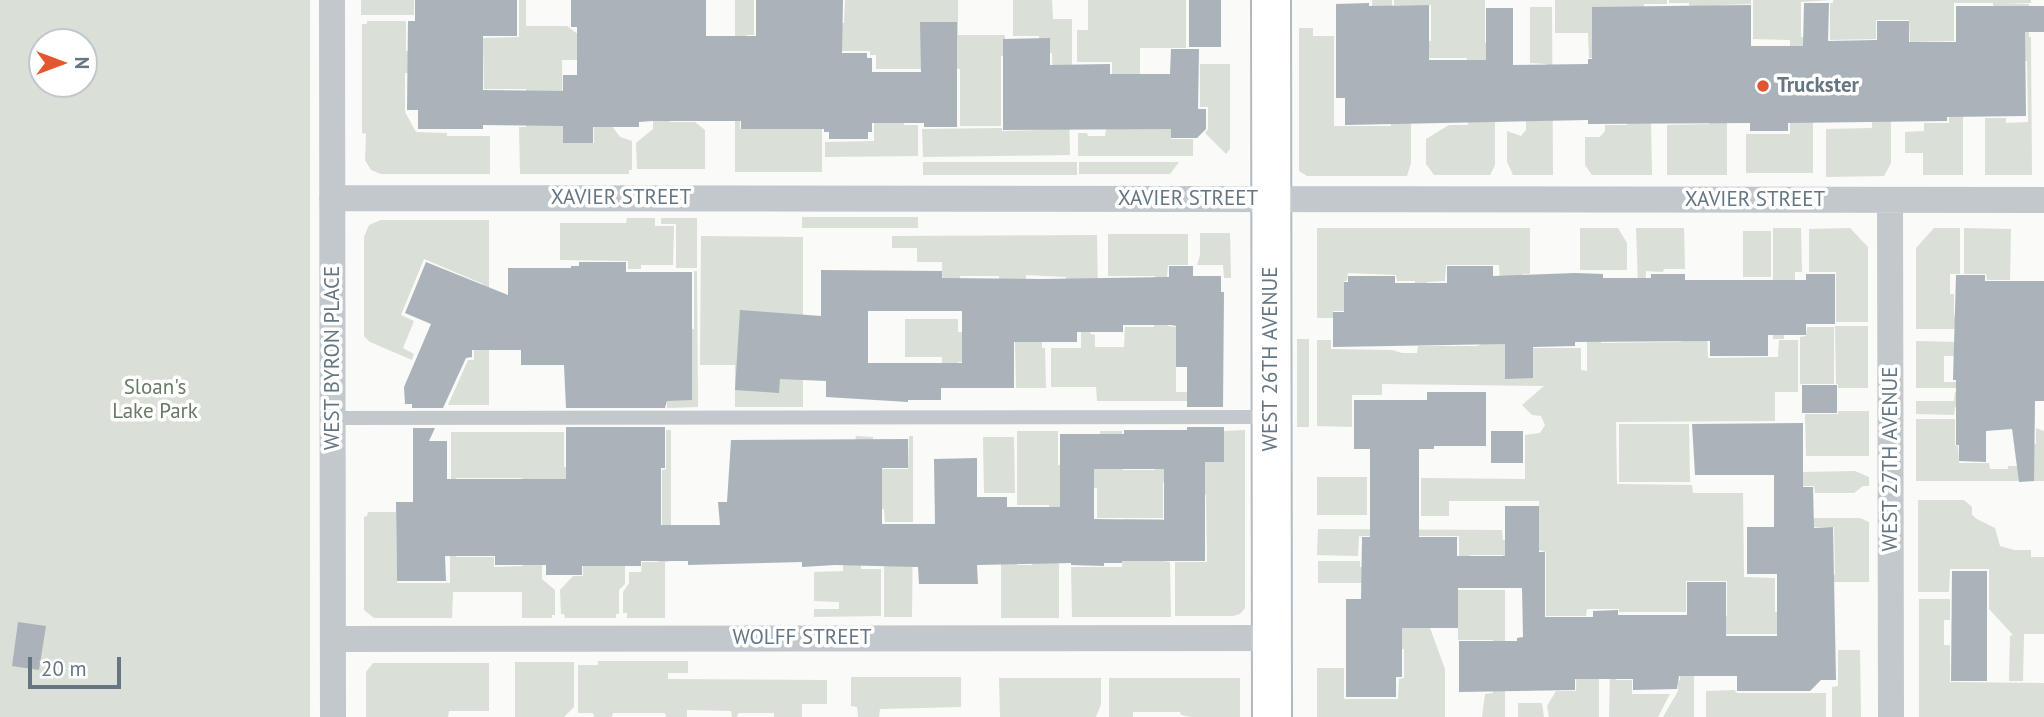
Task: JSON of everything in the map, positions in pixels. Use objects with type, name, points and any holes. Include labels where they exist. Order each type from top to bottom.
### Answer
[{"type":"street","name":"WEST BYRON PLACE","points":[[332,0],[333,717]]},
{"type":"street","name":"WEST 26TH AVENUE","points":[[1271,0],[1272,717]]},
{"type":"street","name":"XAVIER STREET","points":[[332,198],[2044,201]]},
{"type":"street","name":"WEST 27TH AVENUE","points":[[1890,200],[1891,717]]},
{"type":"street","name":"WOLFF STREET","points":[[333,639],[1272,638]]},
{"type":"lane","points":[[333,418],[1271,417]]},
{"type":"green space","name":"Sloan's Lake Park","points":[[0,0],[310,0],[310,717],[0,717]]},
{"type":"green space","points":[[361,0],[414,0],[414,15],[361,15]]},
{"type":"green space","points":[[519,0],[526,0],[526,26],[567,26],[579,35],[579,60],[562,60],[563,143],[594,143],[593,67],[609,122],[620,137],[632,141],[632,170],[629,170],[629,174],[520,174],[519,127],[526,127],[526,89],[484,89],[483,38],[519,37]]},
{"type":"green space","points":[[735,0],[754,0],[754,35],[746,35],[746,58],[740,59],[740,129],[789,129],[789,91],[822,39],[822,172],[735,172]]},
{"type":"green space","points":[[845,0],[958,0],[958,35],[1005,35],[1005,55],[1001,56],[1001,126],[960,126],[960,69],[876,69],[876,55],[870,55],[870,51],[824,51],[813,22],[844,23]]},
{"type":"green space","points":[[1013,0],[1052,0],[1053,19],[1072,19],[1072,98],[1053,95],[1052,53],[1040,53],[1039,36],[1013,36]]},
{"type":"green space","points":[[1088,0],[1186,0],[1186,48],[1140,48],[1140,126],[1112,77],[1112,62],[1077,62],[1077,30],[1088,30]]},
{"type":"green space","points":[[1372,0],[1392,0],[1392,42],[1411,85],[1411,163],[1407,176],[1307,176],[1299,171],[1299,28],[1313,28],[1313,36],[1334,36],[1334,126],[1391,126],[1391,47],[1372,31]]},
{"type":"green space","points":[[1394,0],[1485,0],[1485,43],[1495,43],[1495,165],[1490,175],[1434,175],[1426,164],[1426,139],[1449,125],[1468,125],[1467,58],[1428,58],[1431,5],[1403,5],[1401,38],[1400,5],[1394,5]]},
{"type":"green space","points":[[1555,0],[1667,0],[1667,4],[1644,4],[1652,175],[1592,175],[1585,165],[1585,137],[1600,137],[1605,131],[1605,125],[1627,125],[1627,58],[1589,58],[1588,33],[1555,33]]},
{"type":"green space","points":[[1669,0],[1751,0],[1751,4],[1721,5],[1721,42],[1727,42],[1727,175],[1667,175],[1667,125],[1709,124],[1709,58],[1690,36],[1689,3],[1669,3]]},
{"type":"green space","points":[[1753,0],[1831,0],[1801,2],[1801,37],[1813,38],[1813,173],[1746,173],[1746,134],[1790,134],[1790,40],[1753,39]]},
{"type":"green space","points":[[1833,0],[2031,0],[2031,3],[2004,3],[2029,4],[2032,175],[1985,175],[1985,118],[2006,118],[2006,123],[2028,122],[2027,61],[1987,61],[1994,42],[1993,3],[1954,3],[1954,41],[1910,42],[1909,20],[1876,20],[1876,39],[1830,40],[1830,3],[1833,3]]},
{"type":"green space","points":[[1530,7],[1552,7],[1553,175],[1513,175],[1507,162],[1507,131],[1521,136],[1526,130],[1526,121],[1547,121],[1547,64],[1530,63]]},
{"type":"green space","points":[[367,21],[406,21],[406,51],[412,52],[412,73],[405,73],[405,112],[416,132],[447,133],[447,136],[490,136],[490,174],[381,174],[371,170],[365,160],[366,134],[362,133],[362,24],[367,24]]},
{"type":"green space","points":[[654,21],[670,55],[670,122],[695,122],[705,130],[705,169],[637,169],[636,143],[653,129]]},
{"type":"green space","points":[[1949,43],[1963,43],[1963,175],[1923,175],[1923,153],[1905,153],[1905,132],[1924,131],[1924,123],[1949,123]]},
{"type":"green space","points":[[1200,64],[1230,64],[1230,149],[1226,154],[1205,133],[1208,129],[1208,107],[1200,107]]},
{"type":"green space","points":[[874,72],[904,110],[904,125],[918,125],[918,156],[825,157],[825,142],[874,141]]},
{"type":"green space","points":[[1872,73],[1891,107],[1891,163],[1884,176],[1826,177],[1826,129],[1872,128]]},
{"type":"green space","points":[[1069,112],[1070,155],[923,157],[922,129],[1043,130]]},
{"type":"green space","points":[[1106,129],[1171,129],[1171,139],[1193,139],[1193,156],[1078,156],[1078,133],[1105,136]]},
{"type":"green space","points":[[923,162],[1077,162],[1077,175],[923,175]]},
{"type":"green space","points":[[1079,162],[1179,162],[1170,174],[1079,174]]},
{"type":"green space","points":[[802,217],[918,217],[918,228],[802,228]]},
{"type":"green space","points":[[627,218],[655,218],[655,226],[674,226],[673,265],[641,265],[641,269],[628,269],[628,261],[560,260],[560,223],[626,223]]},
{"type":"green space","points":[[661,218],[697,218],[697,268],[676,268],[676,224],[661,224]]},
{"type":"green space","points":[[381,220],[489,220],[489,405],[448,405],[468,360],[474,360],[474,338],[460,338],[483,284],[424,259],[401,315],[414,321],[403,348],[414,354],[412,360],[370,342],[364,336],[364,237],[369,225]]},
{"type":"green space","points":[[1317,228],[1530,228],[1530,274],[1523,274],[1523,283],[1500,283],[1499,265],[1446,265],[1445,281],[1427,282],[1426,316],[1415,344],[1415,281],[1397,281],[1396,275],[1348,273],[1347,281],[1344,281],[1344,311],[1333,311],[1333,318],[1317,318]]},
{"type":"green space","points":[[1580,228],[1618,228],[1627,243],[1627,270],[1580,270]]},
{"type":"green space","points":[[1636,228],[1684,228],[1685,269],[1646,271],[1645,302],[1639,312]]},
{"type":"green space","points":[[1773,228],[1801,228],[1802,272],[1795,272],[1795,280],[1783,281],[1784,339],[1773,339]]},
{"type":"green space","points":[[1850,228],[1868,247],[1868,322],[1836,322],[1836,272],[1809,272],[1809,229]]},
{"type":"green space","points":[[1934,228],[1960,228],[1960,274],[1950,274],[1950,294],[1954,294],[1954,316],[1964,317],[1964,329],[1916,329],[1916,248]]},
{"type":"green space","points":[[1964,228],[2011,229],[2010,280],[1987,280],[1986,274],[1964,274]]},
{"type":"green space","points":[[1743,231],[1771,231],[1771,277],[1743,277]]},
{"type":"green space","points":[[1200,233],[1230,233],[1231,278],[1224,278],[1223,265],[1197,265]]},
{"type":"green space","points":[[1108,234],[1188,234],[1188,265],[1168,265],[1167,276],[1168,326],[1176,327],[1176,392],[1188,392],[1188,401],[1097,401],[1096,387],[1051,387],[1051,348],[1081,348],[1081,332],[1095,335],[1095,347],[1124,347],[1125,327],[1154,327],[1155,276],[1108,276]]},
{"type":"green space","points":[[1097,235],[1098,296],[1066,282],[1066,277],[1026,275],[1026,328],[999,282],[999,276],[960,276],[960,304],[943,304],[942,262],[917,262],[917,248],[892,248],[892,236]]},
{"type":"green space","points":[[701,236],[803,237],[803,407],[735,407],[735,365],[700,365]]},
{"type":"green space","points":[[694,271],[697,271],[698,407],[667,408],[663,329],[694,329]]},
{"type":"green space","points":[[905,319],[958,319],[958,332],[972,332],[976,362],[958,362],[958,367],[942,367],[942,357],[905,357]]},
{"type":"green space","points":[[1835,326],[1868,326],[1868,388],[1838,388]]},
{"type":"green space","points":[[1807,327],[1834,327],[1834,384],[1800,384],[1800,337],[1806,336]]},
{"type":"green space","points":[[1587,330],[1600,330],[1601,343],[1681,342],[1682,331],[1707,331],[1708,358],[1778,357],[1779,340],[1798,340],[1798,392],[1775,392],[1775,421],[1616,422],[1617,484],[1692,485],[1693,493],[1743,493],[1744,577],[1775,578],[1775,612],[1814,612],[1780,634],[1715,634],[1715,616],[1727,616],[1727,581],[1686,581],[1686,612],[1587,609],[1586,616],[1546,616],[1546,552],[1539,550],[1503,587],[1503,555],[1471,555],[1459,563],[1459,536],[1359,536],[1358,556],[1317,555],[1318,529],[1502,530],[1503,540],[1539,540],[1539,501],[1449,501],[1449,516],[1421,516],[1421,478],[1525,479],[1525,435],[1540,433],[1545,425],[1541,416],[1532,415],[1522,405],[1544,386],[1382,384],[1382,395],[1352,395],[1352,427],[1317,426],[1317,340],[1331,340],[1331,349],[1417,353],[1418,346],[1478,346],[1498,332],[1508,348],[1581,348],[1581,370],[1587,371]]},
{"type":"green space","points":[[1297,339],[1309,339],[1309,427],[1297,427]]},
{"type":"green space","points":[[1916,341],[1958,342],[1958,356],[1944,356],[1944,382],[1959,382],[1959,388],[1916,388]]},
{"type":"green space","points":[[1015,342],[1042,342],[1042,348],[1045,348],[1046,388],[1016,388]]},
{"type":"green space","points":[[1955,392],[2012,392],[2012,407],[1955,407],[1954,415],[1916,414],[1916,401],[1954,401]]},
{"type":"green space","points":[[1838,411],[1869,411],[1869,456],[1806,456],[1805,414],[1838,414]]},
{"type":"green space","points":[[1916,419],[1955,419],[1955,445],[1958,446],[1959,463],[1989,463],[1990,469],[2018,466],[2018,443],[2036,444],[2036,428],[2044,431],[2044,481],[1916,481]]},
{"type":"green space","points":[[1619,424],[1689,424],[1690,482],[1619,482]]},
{"type":"green space","points":[[666,430],[671,430],[671,561],[665,562],[665,618],[627,618],[627,613],[623,613],[623,592],[629,583],[629,572],[641,572],[642,562],[658,562],[658,555],[662,555],[662,470],[666,469]]},
{"type":"green space","points":[[1245,430],[1245,608],[1240,614],[1233,616],[1175,616],[1175,562],[1207,562],[1206,495],[1201,495],[1187,462],[1224,462],[1224,431]]},
{"type":"green space","points":[[1017,431],[1058,431],[1058,465],[1083,465],[1059,557],[1059,618],[1001,618],[1001,560],[1017,560],[1017,565],[1032,565],[1032,560],[1049,560],[1049,505],[1017,505]]},
{"type":"green space","points":[[1100,431],[1122,431],[1123,470],[1155,470],[1155,461],[1169,461],[1169,481],[1163,482],[1163,518],[1097,518],[1097,488],[1085,488],[1085,465],[1100,464]]},
{"type":"green space","points":[[451,432],[564,432],[564,467],[619,467],[543,498],[542,579],[555,590],[555,615],[552,615],[552,618],[522,618],[522,592],[453,592],[452,618],[374,618],[364,610],[364,517],[368,512],[396,512],[397,583],[450,583],[450,499],[456,499],[456,557],[494,557],[494,567],[523,566],[522,478],[456,478],[455,497],[451,497]]},
{"type":"green space","points":[[856,436],[873,437],[873,469],[908,469],[909,436],[913,436],[913,522],[885,522],[884,509],[844,509]]},
{"type":"green space","points":[[983,437],[1014,437],[1015,493],[984,493]]},
{"type":"green space","points":[[1855,471],[1869,477],[1869,486],[1863,486],[1854,493],[1815,493],[1814,486],[1801,486],[1801,472]]},
{"type":"green space","points":[[1317,477],[1367,477],[1367,515],[1317,515]]},
{"type":"green space","points":[[1918,500],[1964,500],[1972,507],[1972,515],[1995,528],[2000,546],[2014,550],[2031,550],[2031,557],[2044,557],[2044,634],[2024,634],[2023,681],[2009,681],[2010,636],[2013,635],[1989,609],[1989,569],[1950,569],[1949,592],[1918,592]]},
{"type":"green space","points":[[861,512],[861,569],[881,569],[881,616],[814,617],[814,609],[839,609],[839,602],[814,601],[814,572],[843,571],[843,513]]},
{"type":"green space","points":[[1814,518],[1860,518],[1869,522],[1869,582],[1777,582],[1777,576],[1835,575],[1834,527],[1811,527]]},
{"type":"green space","points":[[1123,519],[1163,519],[1163,561],[1170,562],[1171,617],[1072,617],[1071,567],[1122,567]]},
{"type":"green space","points":[[913,524],[912,617],[884,617],[884,567]]},
{"type":"green space","points":[[1318,561],[1360,561],[1360,567],[1367,567],[1367,583],[1318,583]]},
{"type":"green space","points":[[625,564],[625,584],[619,590],[619,614],[616,614],[616,618],[565,618],[564,614],[561,614],[560,590],[573,576],[583,576],[583,566]]},
{"type":"green space","points":[[1431,590],[1505,590],[1505,717],[1482,717],[1485,694],[1493,693],[1493,640],[1458,640],[1458,600],[1430,601],[1430,628],[1445,669],[1445,717],[1317,717],[1317,668],[1344,668],[1344,699],[1398,699],[1399,679],[1404,678],[1404,649],[1397,649],[1397,624]]},
{"type":"green space","points":[[1919,599],[1950,599],[1950,620],[1944,620],[1944,645],[1950,645],[1950,682],[2044,683],[2044,717],[1919,717]]},
{"type":"green space","points":[[1680,616],[1694,656],[1694,717],[1663,717],[1678,691],[1680,680]]},
{"type":"green space","points":[[1577,617],[1586,617],[1587,649],[1599,670],[1599,717],[1549,717],[1547,706],[1556,691],[1576,691]]},
{"type":"green space","points":[[1838,650],[1860,650],[1861,717],[1832,717],[1832,687],[1838,686]]},
{"type":"green space","points":[[1616,655],[1616,680],[1632,680],[1632,694],[1670,694],[1658,717],[1609,717],[1610,669]]},
{"type":"green space","points":[[598,661],[688,661],[688,673],[668,673],[668,679],[827,680],[827,704],[802,704],[802,717],[774,717],[774,713],[738,713],[737,717],[732,717],[731,711],[687,710],[687,717],[666,717],[665,713],[613,713],[612,717],[594,717],[593,713],[578,713],[578,665],[598,665]]},
{"type":"green space","points":[[515,662],[574,662],[574,707],[564,717],[515,717]]},
{"type":"green space","points":[[373,663],[489,663],[489,711],[449,711],[448,717],[366,717],[366,672]]},
{"type":"green space","points":[[851,677],[961,677],[961,707],[880,709],[879,717],[858,717],[857,707],[851,706]]},
{"type":"green space","points":[[999,678],[1101,678],[1101,704],[1096,717],[1000,717]]},
{"type":"green space","points":[[1109,678],[1240,678],[1240,717],[1192,717],[1181,715],[1180,712],[1133,712],[1133,717],[1109,717]]},
{"type":"green space","points":[[1735,690],[1736,693],[1826,693],[1826,717],[1706,717],[1706,691]]},
{"type":"green space","points":[[1518,703],[1542,703],[1544,717],[1518,717]]},
{"type":"building","points":[[415,0],[517,0],[517,36],[483,36],[483,90],[563,91],[563,75],[577,75],[577,27],[571,27],[571,0],[706,0],[706,36],[756,36],[756,0],[843,0],[842,53],[867,53],[867,58],[872,58],[872,72],[921,72],[920,22],[957,22],[957,127],[924,127],[924,123],[872,123],[872,132],[868,132],[868,139],[829,139],[829,132],[824,132],[824,129],[741,129],[741,121],[652,121],[639,122],[639,127],[593,127],[593,143],[563,143],[563,126],[483,125],[483,129],[418,129],[418,110],[407,110],[408,21],[415,21]]},
{"type":"building","points":[[1189,0],[1221,0],[1221,47],[1189,47]]},
{"type":"building","points":[[1369,3],[1369,6],[1429,5],[1429,60],[1486,60],[1486,8],[1513,8],[1513,65],[1588,64],[1588,59],[1592,59],[1592,7],[1751,5],[1751,46],[1803,46],[1804,3],[1829,3],[1828,41],[1877,40],[1877,21],[1909,21],[1909,42],[1956,42],[1956,6],[2044,6],[2044,32],[2025,32],[2026,116],[1947,117],[1947,121],[1788,123],[1788,131],[1750,131],[1750,123],[1588,124],[1588,120],[1345,125],[1345,98],[1336,98],[1336,4]]},
{"type":"building","points":[[1050,38],[1050,65],[1110,64],[1110,74],[1170,74],[1171,49],[1199,49],[1198,109],[1206,109],[1206,129],[1197,138],[1171,138],[1171,129],[1003,130],[1003,39]]},
{"type":"building","points":[[426,262],[508,295],[508,268],[571,268],[579,266],[579,262],[626,262],[626,272],[692,272],[692,400],[667,401],[665,408],[566,408],[564,365],[521,365],[521,350],[472,350],[472,357],[466,358],[443,408],[412,408],[412,404],[405,404],[404,387],[431,324],[405,313]]},
{"type":"building","points":[[1169,266],[1193,266],[1193,276],[1221,276],[1221,292],[1224,292],[1223,407],[1187,407],[1187,367],[1176,367],[1176,326],[1171,325],[1123,325],[1123,332],[1077,332],[1077,342],[1014,342],[1014,388],[941,388],[941,400],[908,402],[826,397],[826,381],[780,379],[779,393],[735,390],[740,310],[821,316],[821,270],[942,271],[942,278],[1169,277]],"holes":[[[868,311],[962,311],[962,363],[868,363]]]},
{"type":"building","points":[[1447,266],[1493,266],[1493,276],[1575,273],[1603,274],[1603,278],[1651,278],[1651,274],[1685,274],[1685,280],[1806,280],[1806,274],[1835,274],[1835,324],[1806,324],[1806,335],[1768,335],[1768,356],[1710,356],[1710,341],[1575,342],[1575,346],[1533,347],[1533,378],[1505,379],[1505,344],[1333,347],[1333,312],[1344,312],[1344,282],[1348,282],[1348,276],[1395,276],[1395,283],[1447,283]]},
{"type":"building","points":[[1956,275],[1985,275],[1985,281],[2044,281],[2044,401],[2035,401],[2034,481],[2019,482],[2012,429],[1986,431],[1986,462],[1959,461],[1959,445],[1956,445],[1956,380],[1953,380]]},
{"type":"building","points":[[1802,385],[1837,385],[1837,413],[1802,413]]},
{"type":"building","points":[[1427,392],[1486,392],[1486,446],[1434,446],[1434,449],[1419,449],[1419,537],[1457,537],[1457,556],[1505,556],[1505,506],[1539,506],[1539,552],[1545,552],[1545,617],[1593,617],[1593,611],[1618,610],[1618,615],[1687,615],[1687,582],[1726,582],[1726,636],[1777,636],[1777,574],[1747,574],[1747,527],[1774,527],[1774,475],[1695,475],[1692,424],[1803,423],[1803,487],[1813,487],[1814,528],[1833,527],[1836,680],[1821,680],[1810,691],[1737,691],[1737,676],[1679,676],[1677,689],[1633,690],[1633,679],[1575,679],[1575,690],[1459,692],[1459,641],[1517,641],[1517,638],[1523,637],[1522,588],[1458,588],[1458,628],[1402,628],[1402,677],[1396,677],[1396,697],[1346,697],[1346,599],[1361,599],[1362,537],[1370,537],[1370,449],[1354,449],[1354,400],[1427,400]]},
{"type":"building","points":[[566,427],[665,427],[665,468],[661,468],[661,525],[720,525],[718,502],[727,502],[731,440],[908,439],[908,468],[882,468],[882,524],[935,524],[934,459],[977,458],[977,497],[1007,497],[1007,507],[1060,507],[1060,434],[1124,434],[1124,430],[1224,427],[1224,462],[1205,462],[1205,561],[1122,561],[1104,563],[1104,566],[1071,563],[977,565],[978,584],[919,584],[918,567],[802,567],[802,562],[688,565],[688,561],[641,561],[641,566],[582,566],[582,575],[546,575],[546,565],[495,565],[495,556],[445,556],[446,581],[397,581],[396,502],[413,502],[413,428],[435,428],[429,441],[447,441],[447,479],[566,479]],"holes":[[[1094,469],[1164,469],[1164,520],[1094,519]]]},
{"type":"building","points":[[1491,431],[1523,431],[1523,463],[1491,463]]},
{"type":"building","points":[[1952,571],[1987,571],[1987,681],[1951,681]]},
{"type":"building","points":[[18,622],[46,626],[39,670],[12,666]]},
{"type":"place","name":"Truckster","points":[[1763,86]]}]
